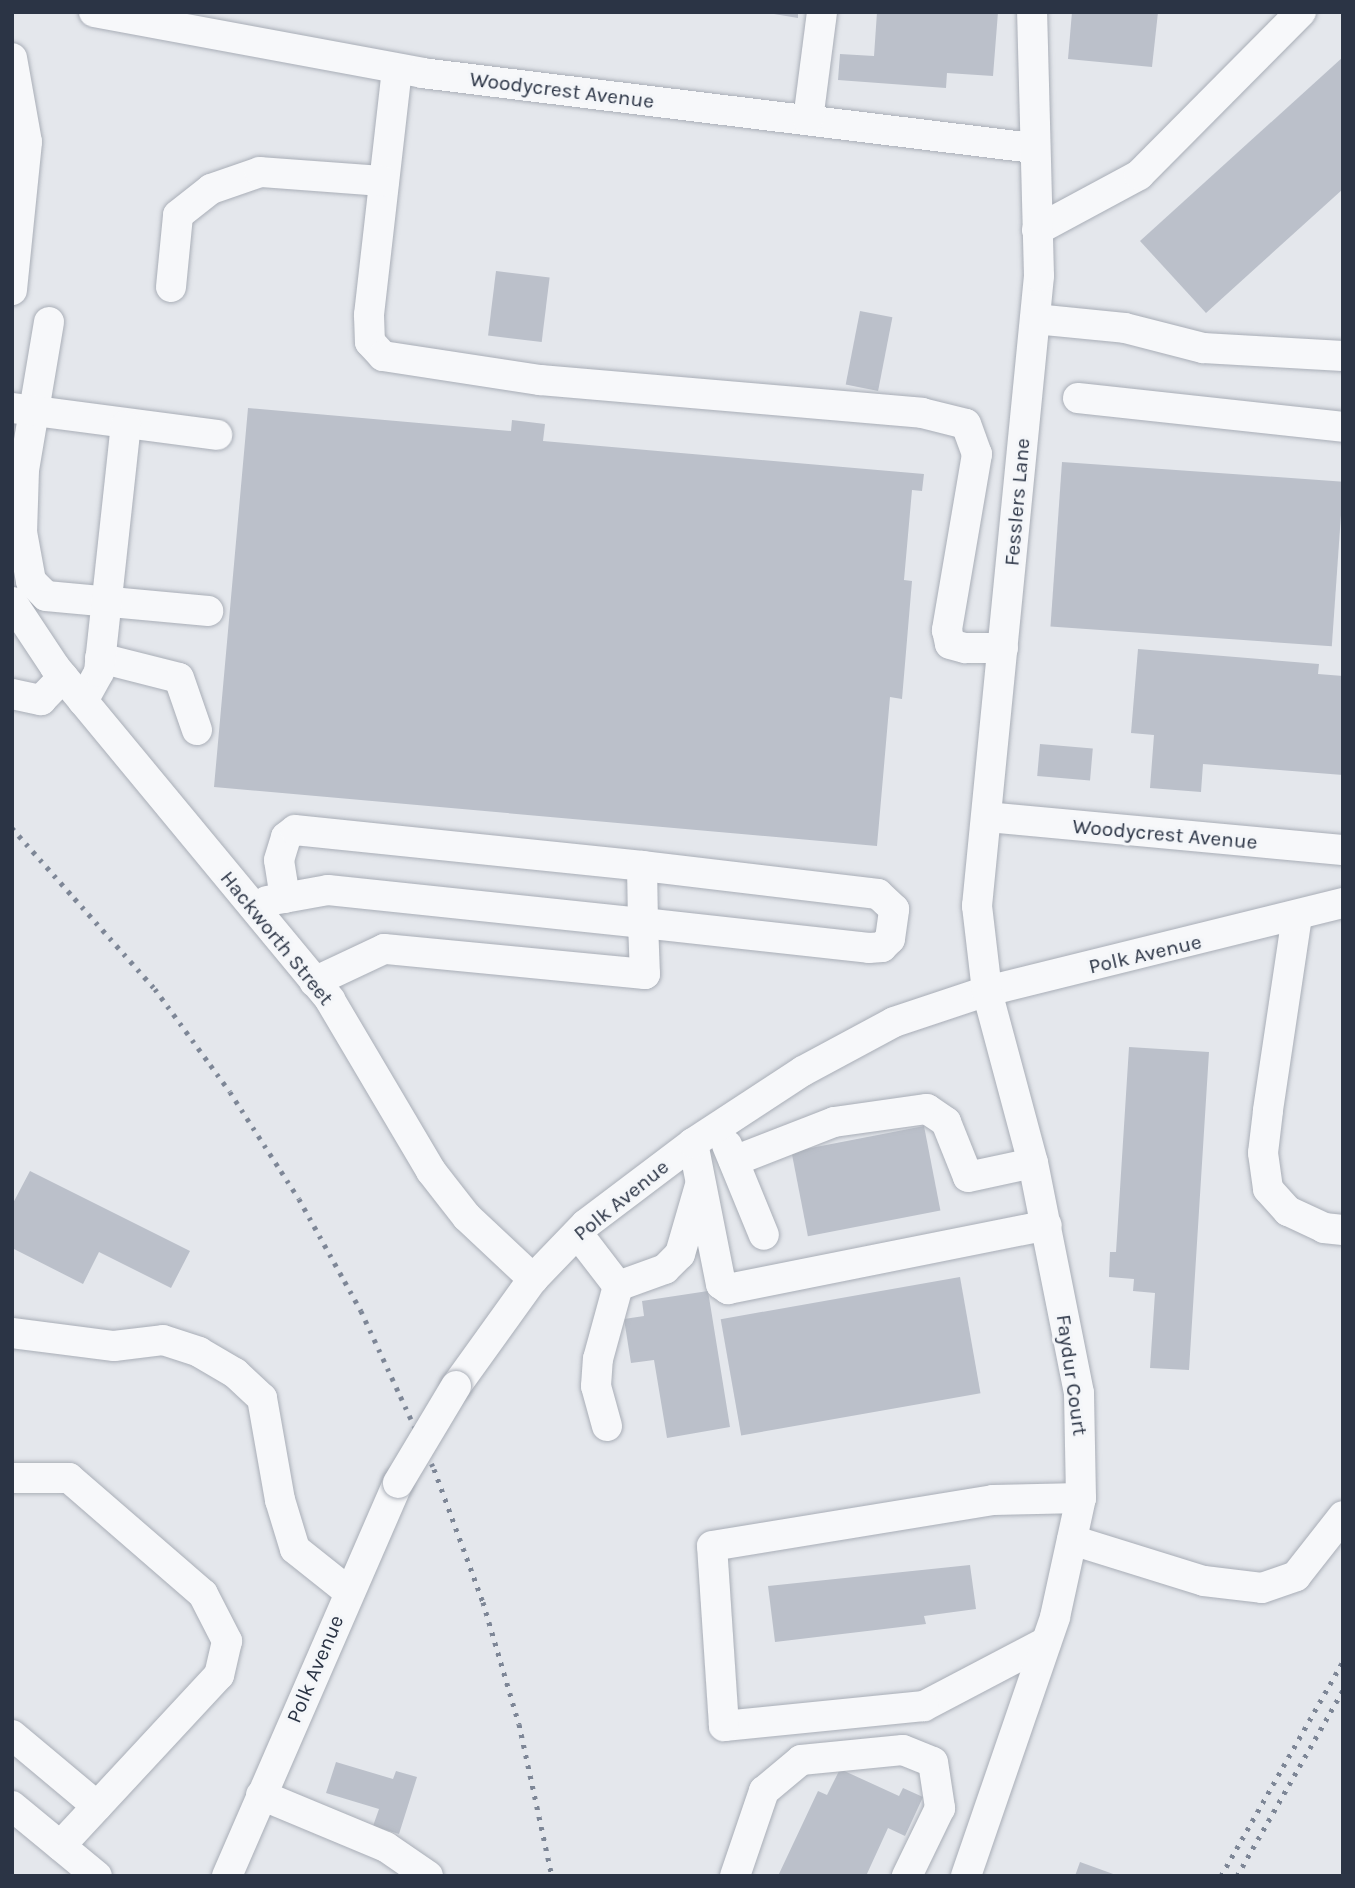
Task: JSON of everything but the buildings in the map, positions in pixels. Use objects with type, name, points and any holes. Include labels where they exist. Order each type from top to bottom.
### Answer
[{"type":"street","name":"Woodycrest Avenue","points":[[94,12],[397,69],[1033,148]]},
{"type":"street","points":[[808,120],[822,12]]},
{"type":"street","name":"Fesslers Lane","points":[[987,991],[977,906],[1035,319],[1037,230],[1033,148],[1032,12]]},
{"type":"street","points":[[1037,230],[1139,175],[1301,12]]},
{"type":"street","points":[[12,58],[27,142],[12,290]]},
{"type":"street","points":[[397,69],[369,315],[370,342],[383,356],[540,380],[922,413],[966,424],[977,454],[947,631],[950,644],[965,648],[1003,648]]},
{"type":"street","points":[[171,287],[178,215],[211,189],[260,172],[384,181]]},
{"type":"street","points":[[1035,319],[1125,328],[1203,348],[1343,356]]},
{"type":"street","points":[[49,322],[22,411],[22,532],[31,581],[46,596],[208,611]]},
{"type":"street","points":[[1078,398],[1343,427]]},
{"type":"street","points":[[22,411],[217,435]]},
{"type":"street","points":[[83,701],[99,672],[126,425]]},
{"type":"street","name":"Hackworth Street","points":[[12,601],[63,677],[314,982],[431,1171],[467,1217],[533,1279]]},
{"type":"street","points":[[100,658],[179,678],[197,730]]},
{"type":"street","points":[[12,694],[41,701],[63,677]]},
{"type":"street","name":"Woodycrest Avenue","points":[[987,817],[1343,850]]},
{"type":"street","points":[[250,904],[285,898],[328,890],[869,948],[882,947],[890,939],[894,909],[878,894],[295,830],[286,837],[279,860],[285,898]]},
{"type":"street","points":[[314,982],[384,949],[645,974],[642,866]]},
{"type":"street","name":"Polk Avenue","points":[[227,1876],[398,1483],[456,1386],[533,1279],[578,1234],[693,1143],[803,1071],[894,1022],[987,991],[1343,904]]},
{"type":"street","points":[[1297,916],[1265,1139],[1268,1189],[1288,1211],[1324,1228],[1343,1230]]},
{"type":"street","name":"Faydur Court","points":[[965,1876],[1046,1642],[1081,1498],[1079,1393],[1033,1163],[987,991]]},
{"type":"street","points":[[734,1161],[834,1122],[927,1109],[946,1122],[968,1177],[1033,1163]]},
{"type":"street","points":[[719,1126],[764,1235]]},
{"type":"street","points":[[693,1143],[721,1284],[728,1289],[1047,1225]]},
{"type":"street","points":[[618,1286],[665,1269],[680,1254],[701,1181]]},
{"type":"street","points":[[578,1234],[618,1286]]},
{"type":"street","points":[[607,1426],[596,1386],[598,1359],[618,1286]]},
{"type":"street","points":[[12,1333],[114,1346],[163,1339],[199,1352],[235,1373],[262,1398],[280,1500],[295,1549],[349,1592]]},
{"type":"street","points":[[12,1478],[69,1478],[203,1594],[227,1641],[219,1675],[60,1846]]},
{"type":"street","points":[[1046,1642],[924,1706],[724,1726],[712,1546],[993,1500],[1081,1498]]},
{"type":"street","points":[[1072,1540],[1205,1581],[1262,1588],[1296,1576],[1343,1516]]},
{"type":"street","points":[[12,1735],[97,1806]]},
{"type":"street","points":[[735,1876],[764,1791],[801,1760],[903,1750],[933,1762],[940,1808],[907,1876]]},
{"type":"street","points":[[261,1795],[386,1847],[424,1875]]},
{"type":"street","points":[[12,1805],[97,1876]]},
{"type":"railway","points":[[12,828],[155,989],[230,1092],[299,1199],[361,1311],[434,1469],[483,1602],[519,1724],[552,1876]]},
{"type":"railway","points":[[1221,1876],[1343,1661]]},
{"type":"railway","points":[[1237,1876],[1343,1690]]}]
